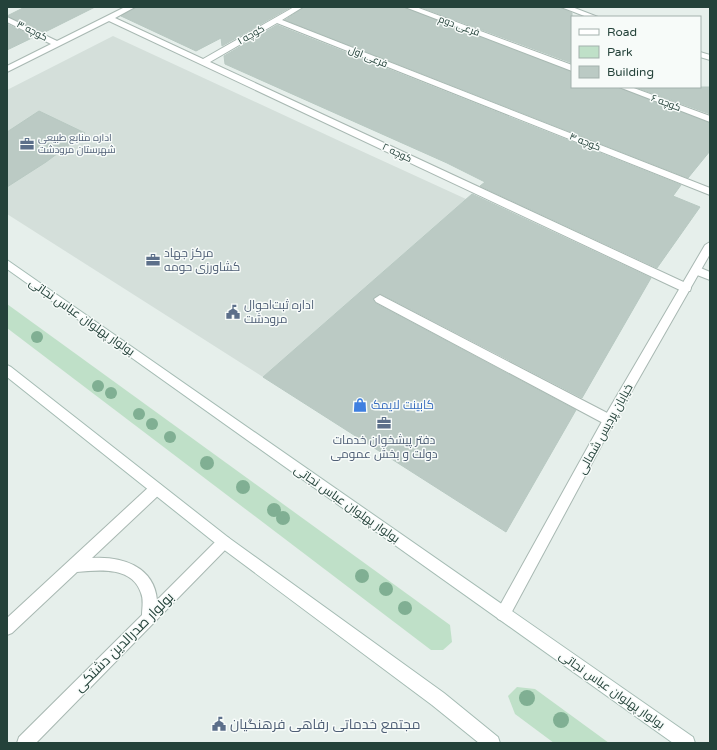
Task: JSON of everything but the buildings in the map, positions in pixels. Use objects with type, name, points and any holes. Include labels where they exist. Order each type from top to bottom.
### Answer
[{"type":"street","points":[[7,69],[131,7]]},
{"type":"street","name":"کوچه ۱","points":[[204,62],[299,7]]},
{"type":"street","name":"فرعی دوم","points":[[409,7],[571,68]]},
{"type":"street","points":[[565,7],[591,16]]},
{"type":"street","name":"کوچه ۳","points":[[7,18],[57,44]]},
{"type":"street","name":"کوچه ۲","points":[[109,18],[686,288]]},
{"type":"street","name":"فرعی اول","points":[[276,20],[460,93]]},
{"type":"street","name":"کوچه ۶","points":[[626,88],[710,120]]},
{"type":"street","name":"کوچه ۴","points":[[460,93],[710,192]]},
{"type":"street","name":"خیابان پردیس شمالی","points":[[503,614],[609,420],[710,245]]},
{"type":"street","name":"بولوار پهلوان عباس نجاتی","points":[[7,264],[687,743]]},
{"type":"street","points":[[696,270],[710,276]]},
{"type":"street","points":[[380,299],[609,420]]},
{"type":"street","points":[[7,370],[224,542],[405,674],[492,743]]},
{"type":"street","points":[[7,628],[156,489]]},
{"type":"street","name":"بولوار صدرالدین دشتکی","points":[[25,743],[149,616],[224,542]]},
{"type":"street","points":[[72,566],[96,564],[122,565],[143,579],[149,592],[149,616]]},
{"type":"shaded area","points":[[113,36],[466,199],[263,377],[7,214],[7,90]]},
{"type":"green space","points":[[7,304],[450,625],[452,642],[443,650],[431,650],[7,328]]},
{"type":"green space","points":[[517,687],[535,689],[609,743],[554,743],[515,714],[508,696]]},
{"type":"place","name":"اداره منابع طبیعی شهرستان مرودشت","points":[[27,144]]},
{"type":"place","name":"مرکز جهاد کشاورزی حومه","points":[[153,260]]},
{"type":"place","name":"اداره ثبت‌احوال مرودشت","points":[[233,312]]},
{"type":"place","name":"کابینت لایمک","points":[[360,405]]},
{"type":"place","name":"دفتر پیشخوان خدمات دولت و بخش عمومی","points":[[384,423]]},
{"type":"place","name":"مجتمع خدماتی رفاهی فرهنگیان","points":[[219,724]]}]
